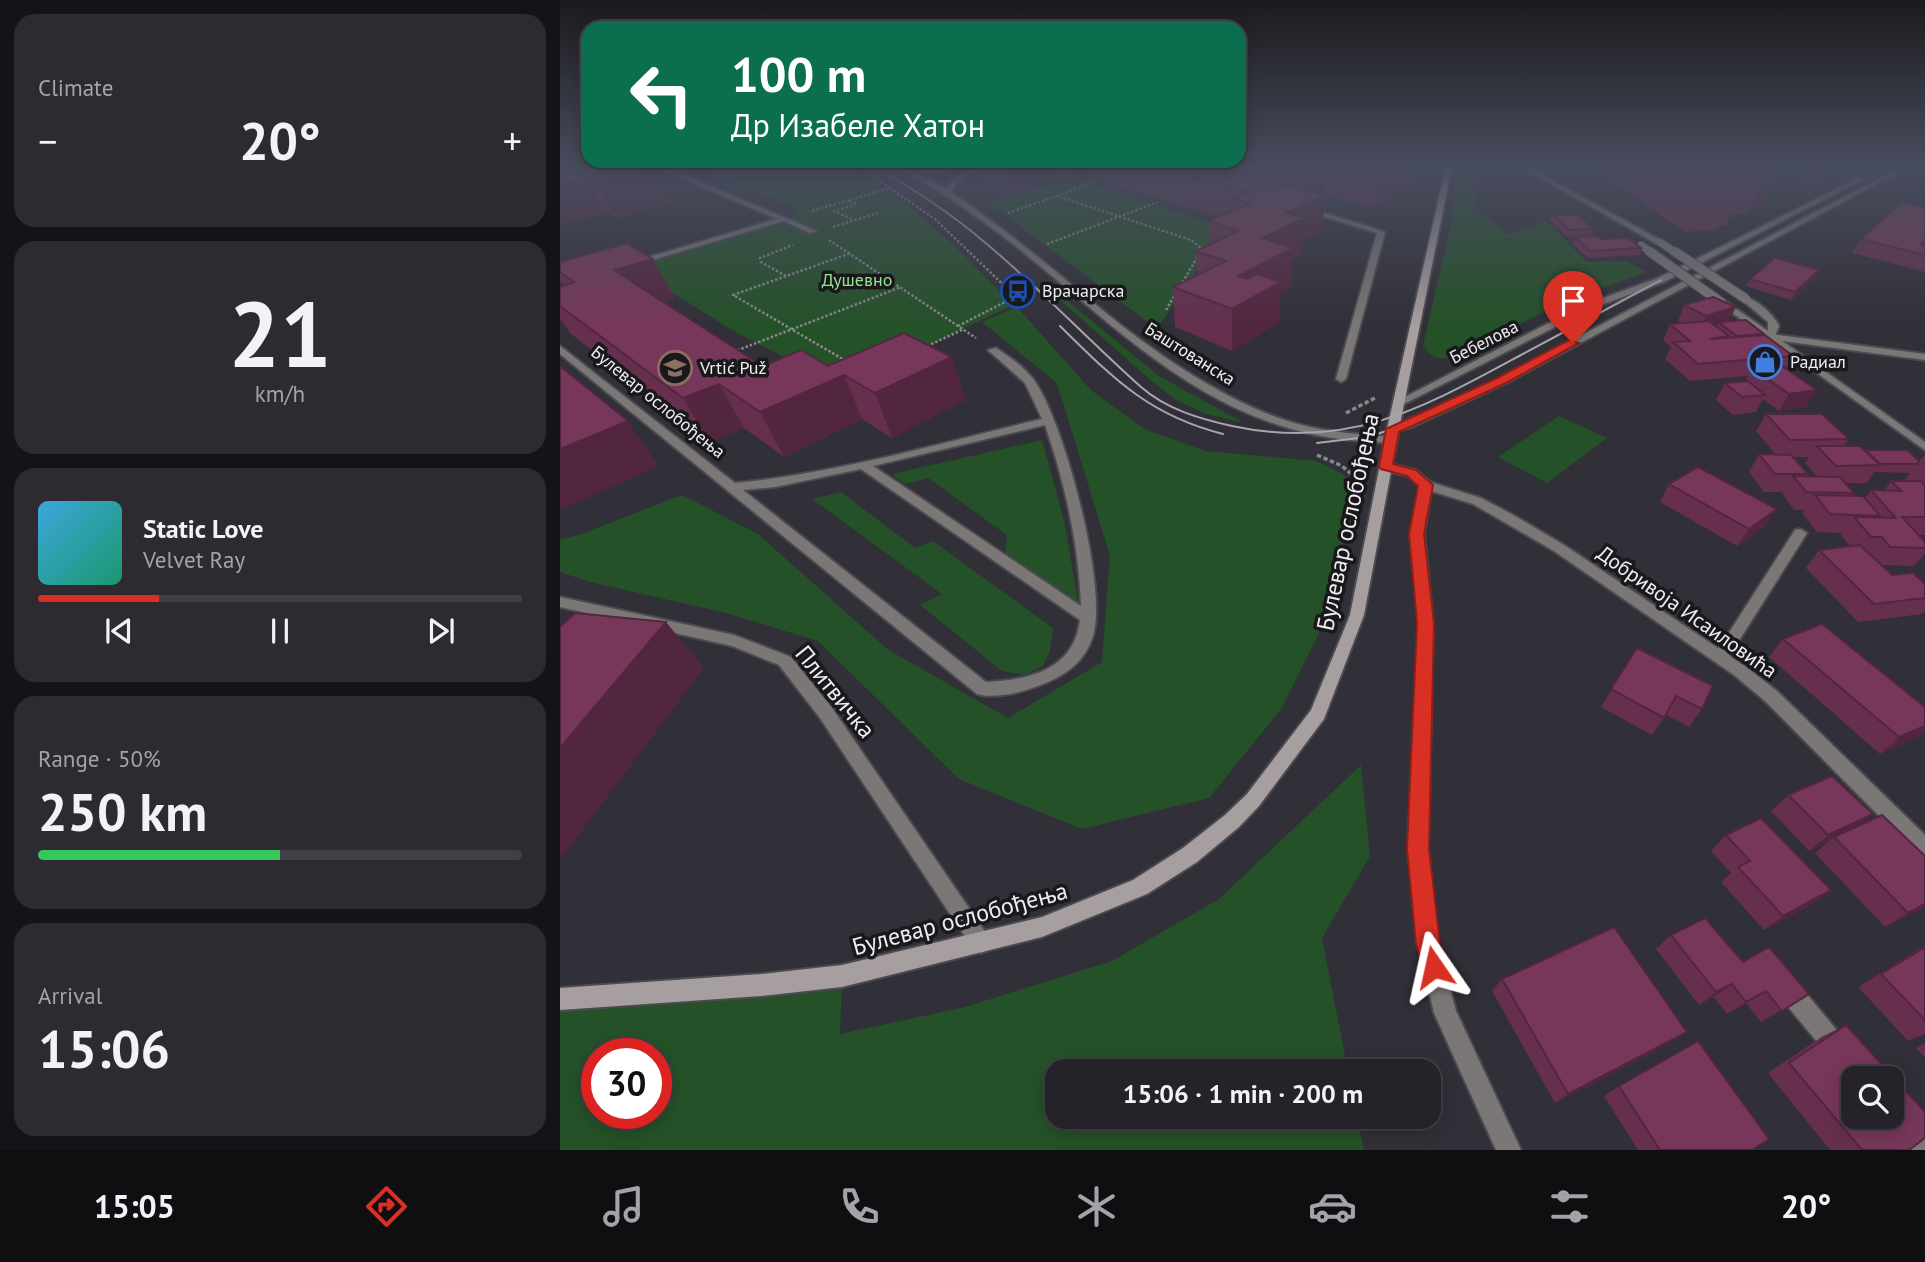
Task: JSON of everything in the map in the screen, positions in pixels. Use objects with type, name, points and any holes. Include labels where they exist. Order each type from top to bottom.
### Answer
[{"type":"main road","name":"Булевар ослобођења","points":[[560,999],[761,985],[842,976],[1042,927],[1140,887],[1190,855],[1253,800],[1302,739],[1318,714],[1332,686],[1357,615],[1438,220]]},
{"type":"street","points":[[626,266],[782,220]]},
{"type":"street","points":[[786,220],[814,232]]},
{"type":"street","name":"Баштованска","points":[[987,220],[1015,240],[1115,326],[1200,384],[1259,413],[1298,427],[1392,435]]},
{"type":"street","points":[[1341,379],[1381,232],[1344,220]]},
{"type":"street","points":[[1615,220],[1660,242],[1746,299],[1772,321],[1774,326],[1770,337]]},
{"type":"street","name":"Бебелова","points":[[1400,402],[1587,307],[1661,280],[1781,220]]},
{"type":"street","points":[[1392,435],[1502,381],[1805,220]]},
{"type":"street","points":[[1621,223],[1641,245],[1925,447]]},
{"type":"street","points":[[1770,337],[1925,357]]},
{"type":"street","name":"Булевар ослобођења","points":[[560,349],[983,688],[1019,686],[1044,679],[1063,666],[1086,636],[1088,618],[1084,543],[1049,421],[1032,384],[993,350]]},
{"type":"street","name":"Булевар ослобођења","points":[[731,487],[775,483],[863,465],[1049,421]]},
{"type":"street","points":[[863,465],[1088,618]]},
{"type":"street","name":"Добривоја Исаиловића","points":[[1386,467],[1412,473],[1426,485],[1477,501],[1510,519],[1721,657],[1771,696],[1925,848]]},
{"type":"street","points":[[1426,485],[1417,534],[1426,623],[1418,849],[1428,944],[1445,1013],[1509,1150]]},
{"type":"street","points":[[1721,657],[1800,533]]},
{"type":"street","name":"Плитвичка","points":[[560,602],[734,641],[785,661],[826,713],[981,943]]},
{"type":"street","points":[[1777,976],[1852,1066]]},
{"type":"street","points":[[1904,1126],[1924,1150]]},
{"type":"path","points":[[814,232],[855,220]]},
{"type":"path","points":[[936,220],[1012,293],[1018,291],[1021,294],[958,326]]},
{"type":"path","points":[[1039,247],[1114,220]]},
{"type":"path","points":[[1129,220],[1191,240],[1202,249],[1166,310]]},
{"type":"path","points":[[814,232],[902,286],[993,350]]},
{"type":"path","points":[[786,276],[761,262],[760,258],[823,236]]},
{"type":"path","points":[[849,363],[733,295],[851,253]]},
{"type":"path","points":[[823,257],[830,261]]},
{"type":"path","points":[[988,269],[993,268]]},
{"type":"path","points":[[729,354],[902,286]]},
{"type":"path","points":[[915,351],[964,329]]},
{"type":"path","points":[[1338,413],[1349,413],[1374,400],[1378,391]]},
{"type":"path","points":[[1311,452],[1342,466],[1357,479]]},
{"type":"green space","name":"Душевно","points":[[789,220],[925,220],[953,244],[1013,305],[841,387],[732,330],[652,280],[589,280]]},
{"type":"green space","points":[[1011,220],[1200,220],[1225,228],[1157,329]]},
{"type":"green space","points":[[1451,220],[1490,220],[1508,234],[1546,221],[1587,262],[1627,261],[1646,272],[1560,304],[1452,358],[1439,358],[1423,346]]},
{"type":"green space","points":[[1058,293],[1159,376],[1244,423],[1206,414],[1176,400],[1053,294]]},
{"type":"green space","points":[[1017,307],[1091,390],[1146,430],[1206,451],[1316,461],[1341,473],[1359,489],[1356,512],[1335,561],[1320,631],[1282,708],[1209,798],[1082,829],[959,779],[818,641],[726,613],[590,582],[560,572],[560,539],[579,535],[682,495],[758,534],[887,649],[1008,718],[1102,662],[1110,556],[1057,383],[982,322]]},
{"type":"green space","points":[[1559,416],[1607,438],[1547,483],[1498,457]]},
{"type":"green space","points":[[1042,440],[1064,520],[1078,601],[1005,555],[1007,535],[928,478],[906,484],[892,474]]},
{"type":"green space","points":[[841,492],[915,548],[933,541],[1053,628],[1050,651],[1043,666],[1024,675],[1002,671],[920,605],[942,594],[812,499]]},
{"type":"green space","points":[[1361,765],[1370,856],[1322,938],[1346,1059],[1045,1059],[1045,1129],[1360,1129],[1364,1150],[560,1150],[560,999],[842,976],[840,1034],[965,1007],[1112,961],[1219,899]]},
{"type":"building","points":[[1301,220],[1263,238],[1293,248],[1238,276],[1247,279],[1257,274],[1281,282],[1232,309],[1173,287],[1226,261],[1196,251],[1238,231],[1209,221]]},
{"type":"building","points":[[1558,220],[1583,220],[1593,229],[1569,230]]},
{"type":"building","points":[[1882,220],[1925,220],[1925,240],[1921,244],[1925,245],[1925,255],[1861,239]]},
{"type":"building","points":[[1597,236],[1601,239],[1628,238],[1641,248],[1590,251],[1575,237]]},
{"type":"building","points":[[627,243],[653,259],[614,270],[763,366],[801,350],[828,366],[904,333],[952,357],[875,393],[844,375],[760,412],[719,384],[683,398],[560,306],[560,287],[574,282],[560,272],[560,262]]},
{"type":"building","points":[[1775,258],[1819,270],[1795,292],[1750,279]]},
{"type":"building","points":[[1713,297],[1736,307],[1706,316],[1684,305]]},
{"type":"building","points":[[1746,320],[1764,334],[1737,336],[1718,322]]},
{"type":"building","points":[[1709,321],[1729,336],[1710,339],[1765,335],[1793,356],[1698,364],[1673,342],[1690,341],[1670,324]]},
{"type":"building","points":[[1779,364],[1817,390],[1789,394],[1752,368]]},
{"type":"building","points":[[560,366],[628,421],[560,449]]},
{"type":"building","points":[[1748,381],[1765,395],[1742,397],[1725,383]]},
{"type":"building","points":[[1766,414],[1822,414],[1849,439],[1790,440]]},
{"type":"building","points":[[1817,446],[1860,446],[1880,465],[1836,466]]},
{"type":"building","points":[[1866,450],[1908,450],[1919,461],[1917,464],[1880,464]]},
{"type":"building","points":[[1759,454],[1791,455],[1808,474],[1775,474]]},
{"type":"building","points":[[1698,467],[1777,509],[1749,529],[1669,484]]},
{"type":"building","points":[[1793,476],[1840,477],[1854,493],[1806,492]]},
{"type":"building","points":[[1891,481],[1921,481],[1925,486],[1925,517],[1902,517],[1925,542],[1925,548],[1890,547],[1882,537],[1871,537],[1854,517],[1896,518],[1871,490],[1901,491]]},
{"type":"building","points":[[1815,495],[1863,496],[1880,516],[1830,514]]},
{"type":"building","points":[[1860,545],[1892,575],[1913,573],[1925,584],[1925,598],[1874,604],[1819,550]]},
{"type":"building","points":[[575,613],[666,622],[560,748],[560,627]]},
{"type":"building","points":[[1822,624],[1925,707],[1925,726],[1899,737],[1783,639]]},
{"type":"building","points":[[1637,648],[1713,686],[1702,709],[1676,696],[1664,718],[1611,689]]},
{"type":"building","points":[[1832,776],[1873,814],[1828,835],[1788,795]]},
{"type":"building","points":[[1882,815],[1925,856],[1925,904],[1908,913],[1834,837]]},
{"type":"building","points":[[1761,818],[1831,890],[1783,916],[1738,867],[1750,861],[1726,835]]},
{"type":"building","points":[[1705,918],[1743,962],[1769,947],[1809,994],[1782,1011],[1766,991],[1746,1002],[1732,984],[1716,992],[1671,935]]},
{"type":"building","points":[[1614,927],[1687,1032],[1568,1094],[1502,979]]},
{"type":"building","points":[[1925,947],[1925,1020],[1881,974]]},
{"type":"building","points":[[1846,1025],[1883,1066],[1841,1066],[1841,1125],[1789,1063]]},
{"type":"building","points":[[1698,1041],[1769,1139],[1752,1150],[1660,1150],[1619,1086]]},
{"type":"building","points":[[1904,1089],[1925,1112],[1925,1138],[1909,1150],[1862,1150],[1844,1129],[1904,1129]]},
{"type":"tram line","points":[[956,220],[1003,258],[1151,395],[1196,416],[1232,426],[1274,432],[1312,433],[1349,428],[1383,420],[1417,407],[1451,392],[1661,280]]},
{"type":"tram line","points":[[1060,326],[1115,378],[1152,405],[1197,426],[1223,434]]},
{"type":"tram line","points":[[1317,443],[1367,437],[1393,429]]},
{"type":"place","name":"Врачарска","points":[[1018,291]]},
{"type":"place","name":"Радиал","points":[[1765,362]]},
{"type":"place","name":"Vrtić Puž","points":[[675,368]]},
{"type":"route","points":[[1434,967],[1428,944],[1418,849],[1426,623],[1417,534],[1420,504],[1426,485],[1412,473],[1386,467],[1393,429],[1408,425],[1502,381],[1573,343]]}]
